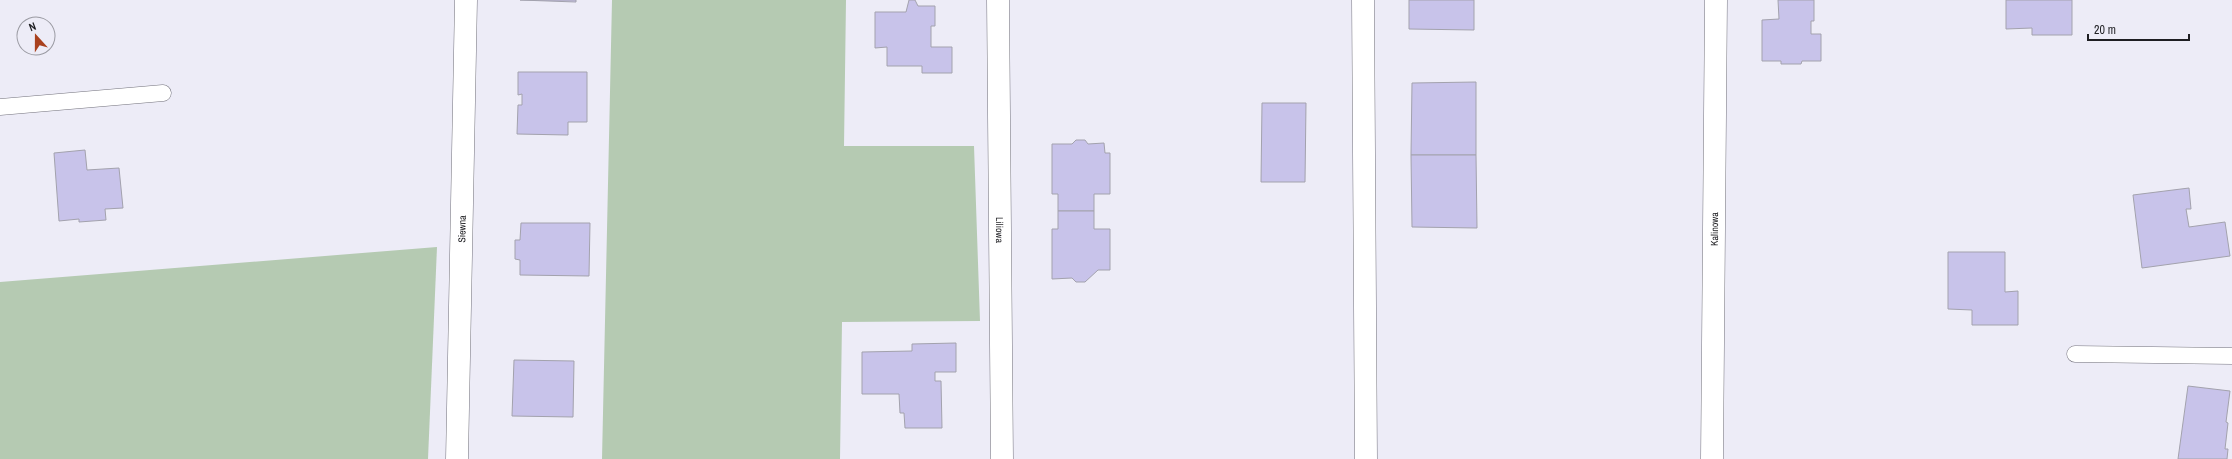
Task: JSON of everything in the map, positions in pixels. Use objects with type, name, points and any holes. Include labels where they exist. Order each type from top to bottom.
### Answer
[{"type":"street","name":"Siewna","points":[[457,459],[466,0]]},
{"type":"street","name":"Liliowa","points":[[998,0],[1002,459]]},
{"type":"street","points":[[1364,0],[1366,459]]},
{"type":"street","name":"Kalinowa","points":[[1712,459],[1716,0]]},
{"type":"lane","points":[[0,107],[163,93]]},
{"type":"lane","points":[[2075,354],[2232,356]]},
{"type":"green space","points":[[612,0],[846,0],[844,146],[974,146],[980,321],[842,322],[840,459],[602,459]]},
{"type":"green space","points":[[437,247],[428,459],[0,459],[0,282]]},
{"type":"building","points":[[520,0],[576,0],[576,2]]},
{"type":"building","points":[[909,0],[915,0],[918,6],[935,6],[935,26],[931,26],[931,47],[952,47],[952,73],[922,73],[922,66],[887,66],[887,47],[875,48],[875,12],[906,12]]},
{"type":"building","points":[[1409,0],[1474,0],[1474,30],[1409,29]]},
{"type":"building","points":[[1778,0],[1814,0],[1814,21],[1811,21],[1811,34],[1821,34],[1821,61],[1802,61],[1801,64],[1781,64],[1781,61],[1762,61],[1762,20],[1779,19]]},
{"type":"building","points":[[2006,0],[2072,0],[2072,35],[2032,35],[2032,28],[2006,29]]},
{"type":"building","points":[[518,72],[587,72],[587,122],[568,122],[568,135],[517,134],[518,105],[522,105],[522,94],[518,95]]},
{"type":"building","points":[[1476,82],[1476,155],[1411,155],[1412,83]]},
{"type":"building","points":[[1262,103],[1306,103],[1305,182],[1261,182]]},
{"type":"building","points":[[1076,140],[1085,140],[1088,144],[1104,143],[1105,153],[1110,153],[1110,194],[1094,194],[1094,211],[1058,211],[1058,194],[1052,194],[1052,144],[1072,144]]},
{"type":"building","points":[[85,150],[87,170],[119,168],[123,208],[105,209],[106,220],[79,222],[79,219],[59,221],[54,153]]},
{"type":"building","points":[[1411,155],[1476,155],[1477,228],[1412,227]]},
{"type":"building","points":[[2189,188],[2191,209],[2186,209],[2189,227],[2225,222],[2230,256],[2142,268],[2133,195]]},
{"type":"building","points":[[1058,211],[1094,211],[1094,229],[1110,229],[1110,270],[1098,270],[1085,282],[1076,282],[1072,278],[1052,279],[1052,229],[1058,229]]},
{"type":"building","points":[[521,223],[590,223],[589,276],[520,275],[520,260],[515,259],[515,240],[520,240]]},
{"type":"building","points":[[1948,252],[2005,252],[2005,292],[2018,291],[2018,325],[1972,325],[1972,310],[1948,309]]},
{"type":"building","points":[[956,343],[956,372],[935,372],[935,381],[941,381],[942,428],[905,428],[904,413],[900,413],[899,394],[862,394],[862,352],[912,351],[912,344]]},
{"type":"building","points":[[514,360],[574,361],[573,417],[512,416]]},
{"type":"building","points":[[2188,386],[2230,391],[2226,422],[2228,423],[2225,449],[2228,449],[2227,459],[2178,459]]}]
